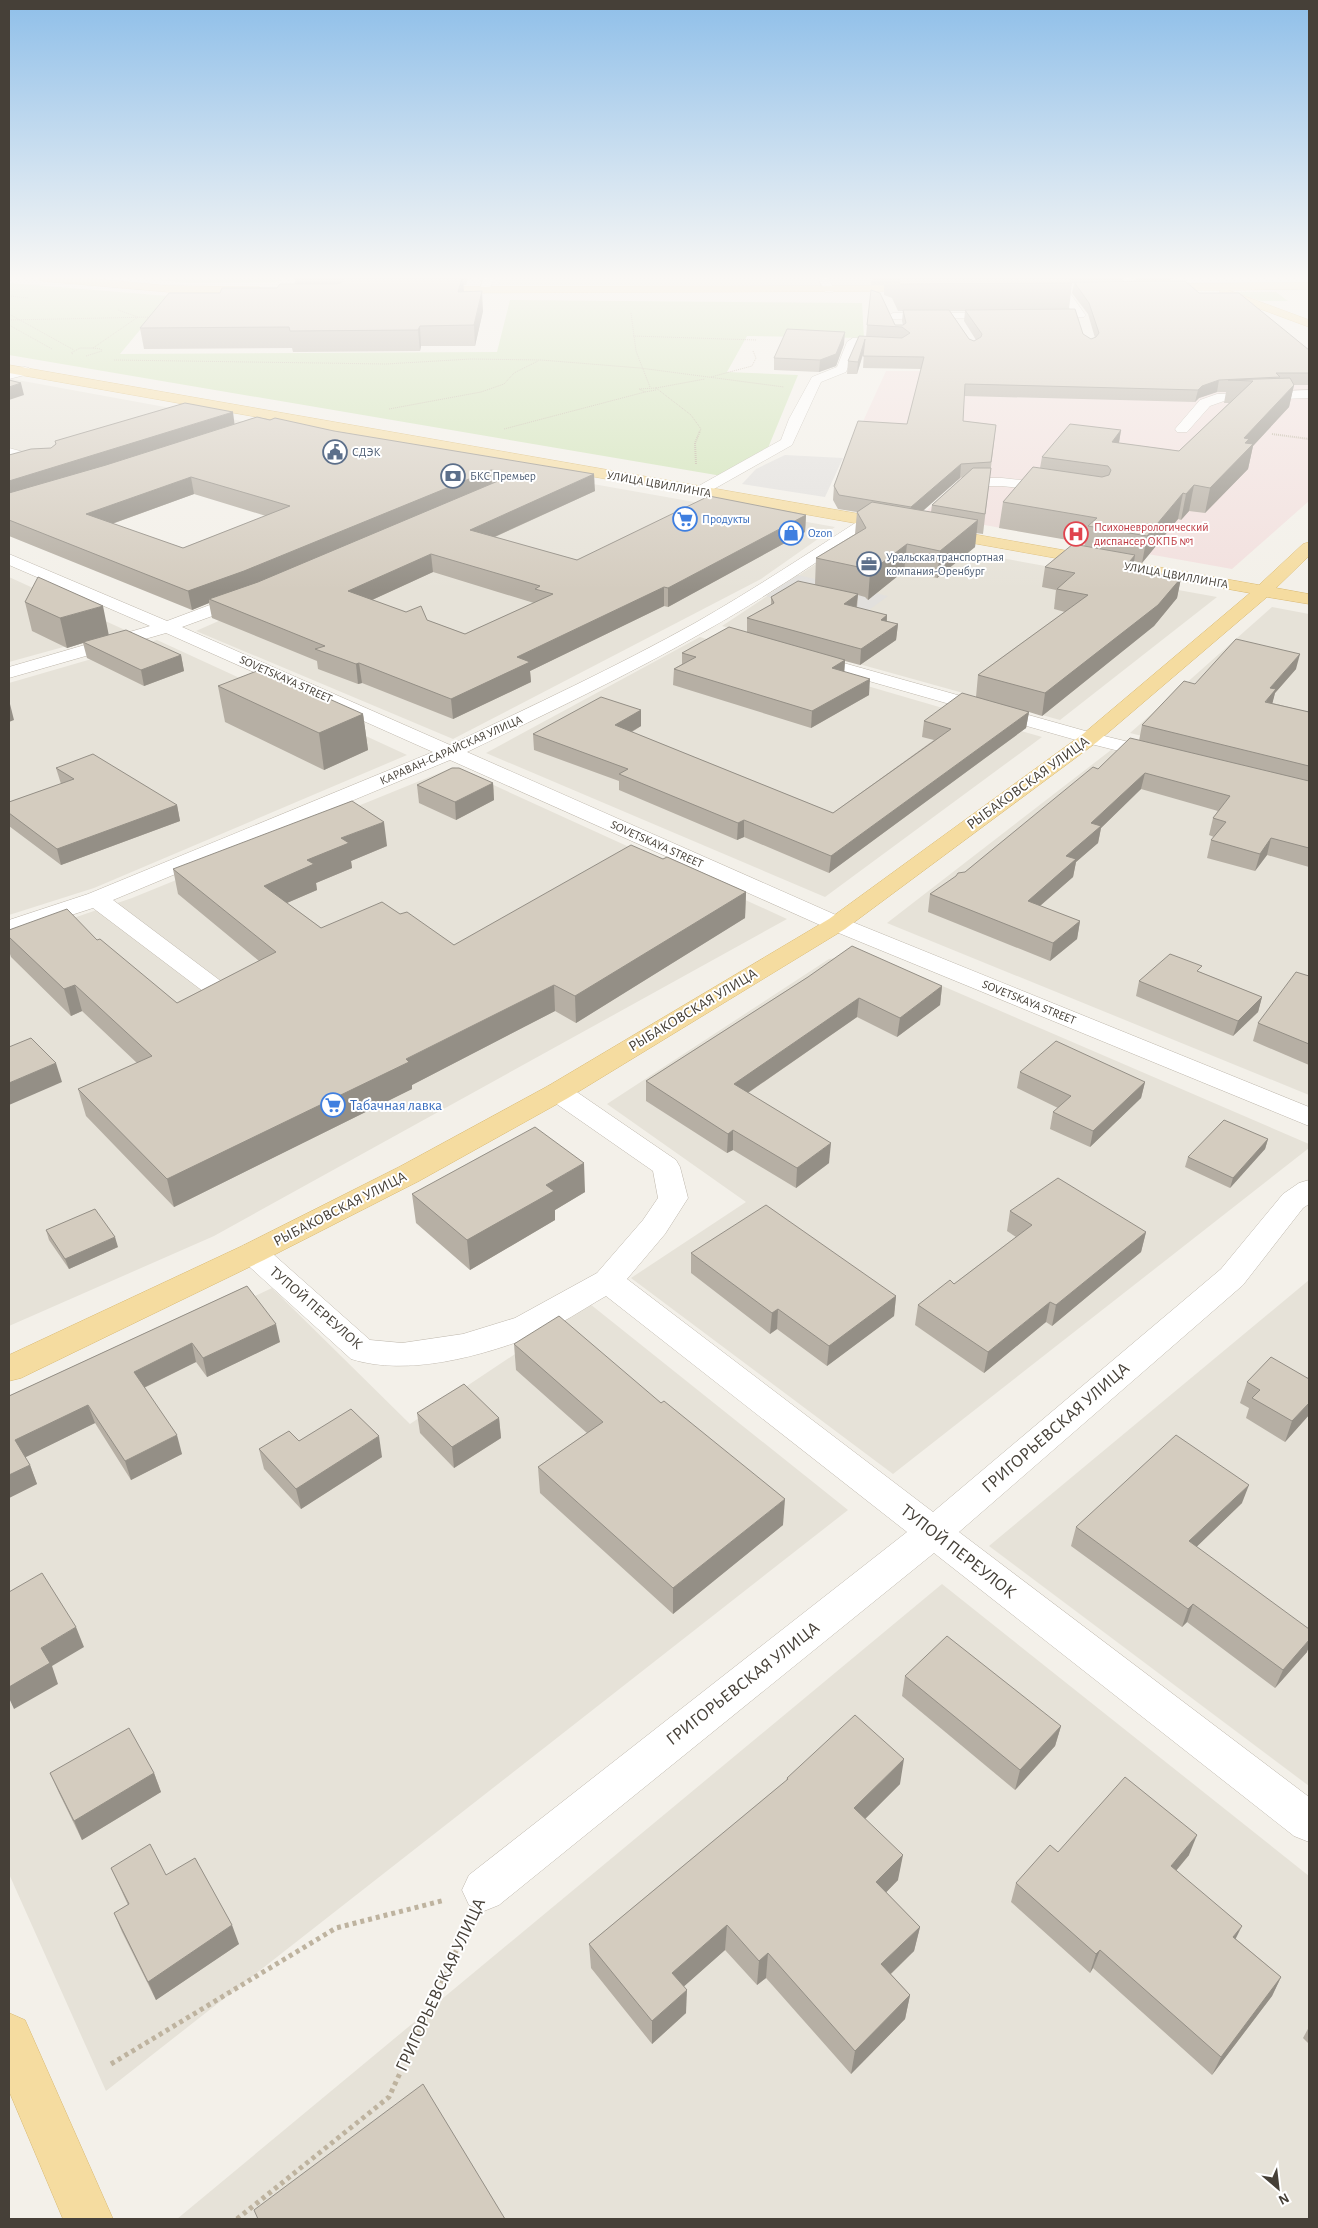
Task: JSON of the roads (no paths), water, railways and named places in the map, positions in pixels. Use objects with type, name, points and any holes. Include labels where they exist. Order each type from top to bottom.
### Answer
[{"type":"main road","name":"УЛИЦА ЦВИЛЛИНГА","points":[[86,382],[905,527]]},
{"type":"main road","name":"УЛИЦА ЦВИЛЛИНГА","points":[[924,530],[1309,599]]},
{"type":"main road","name":"РЫБАКОВСКАЯ УЛИЦА","points":[[9,1369],[253,1253],[409,1174],[558,1092],[837,924],[1090,738],[1263,591],[1309,547]]},
{"type":"main road","points":[[9,2036],[88,2219]]},
{"type":"street","points":[[700,491],[787,442],[815,382]]},
{"type":"street","points":[[1182,429],[1205,403],[1222,397],[1309,394]]},
{"type":"street","points":[[259,426],[285,418]]},
{"type":"street","points":[[9,452],[30,458],[51,460]]},
{"type":"street","points":[[9,464],[30,458]]},
{"type":"street","points":[[942,504],[966,482],[1002,482],[1065,490]]},
{"type":"street","name":"КАРАВАН-САРАЙСКАЯ УЛИЦА","points":[[9,928],[96,899],[452,752],[586,687],[784,585],[868,520]]},
{"type":"street","name":"SOVETSKAYA STREET","points":[[9,559],[452,752],[837,924],[1309,1117]]},
{"type":"street","points":[[9,673],[167,627],[262,591]]},
{"type":"street","points":[[700,627],[729,635]]},
{"type":"street","points":[[795,654],[1090,738],[1176,759]]},
{"type":"street","points":[[96,899],[225,996]]},
{"type":"street","name":"ТУПОЙ ПЕРЕУЛОК","points":[[253,1253],[362,1351],[402,1355],[464,1346],[526,1326],[608,1281],[654,1227],[673,1198],[666,1167],[558,1092]]},
{"type":"street","name":"ГРИГОРЬЕВСКАЯ УЛИЦА","points":[[484,1890],[933,1533],[1232,1277],[1293,1201],[1309,1190]]},
{"type":"street","name":"ТУПОЙ ПЕРЕУЛОК","points":[[608,1281],[1309,1822]]},
{"type":"place","name":"СДЭК","points":[[335,452]]},
{"type":"place","name":"БКС Премьер","points":[[453,476]]},
{"type":"place","name":"Продукты","points":[[685,519]]},
{"type":"place","name":"Ozon","points":[[791,533]]},
{"type":"place","name":"Психоневрологический диспансер ОКПБ №1","points":[[1076,534]]},
{"type":"place","name":"Уральская транспортная компания-Оренбург","points":[[869,564]]},
{"type":"place","name":"Табачная лавка","points":[[333,1105]]}]
